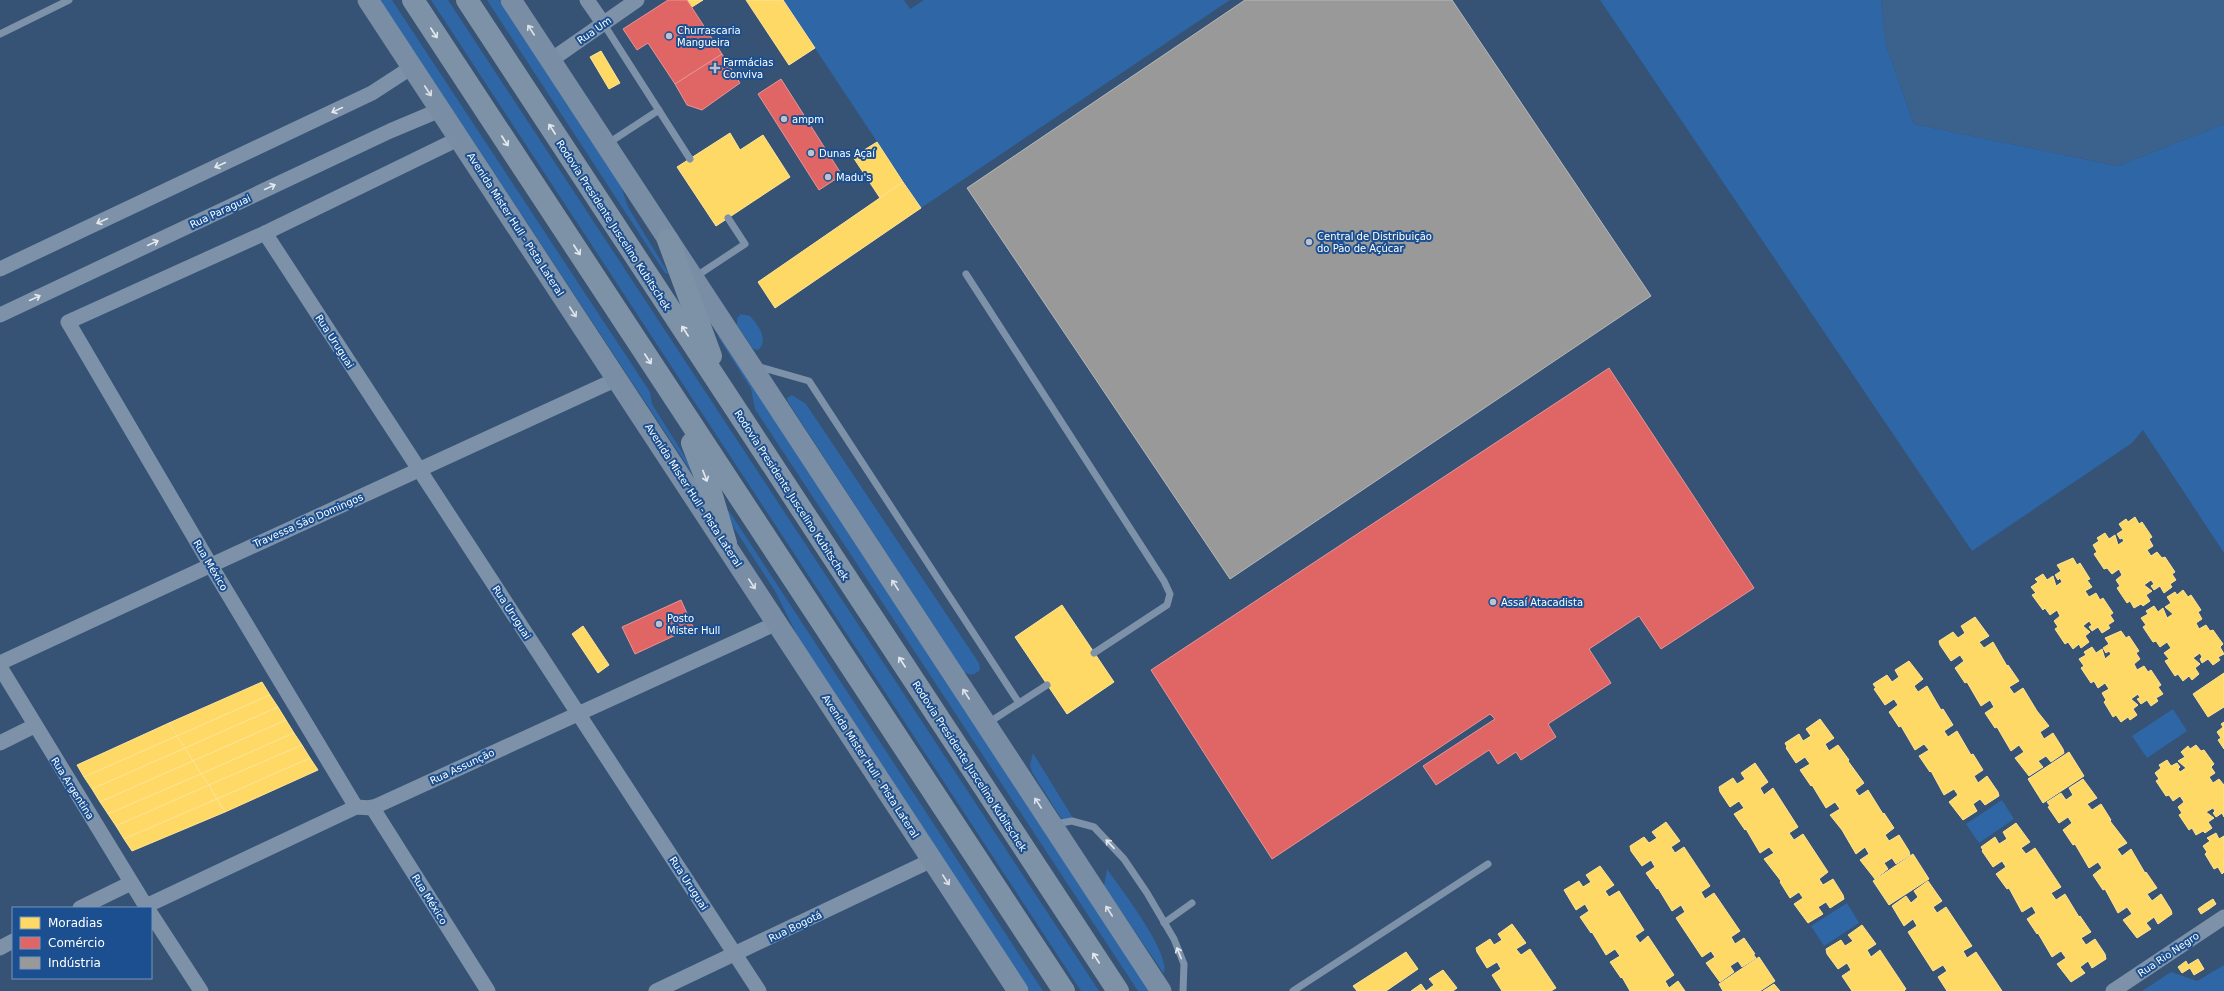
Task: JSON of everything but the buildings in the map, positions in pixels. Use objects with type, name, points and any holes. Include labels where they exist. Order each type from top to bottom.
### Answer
[{"type":"highway","points":[[413,0],[1064,991]]},
{"type":"highway","name":"Rodovia Presidente Juscelino Kubitschek","points":[[467,0],[1118,991]]},
{"type":"highway","points":[[668,240],[724,391]]},
{"type":"highway","points":[[676,401],[710,489],[726,543]]},
{"type":"main road","name":"Avenida Mister Hull - Pista Lateral","points":[[368,0],[460,138],[616,379],[726,543],[1018,991]]},
{"type":"main road","points":[[511,0],[1161,991]]},
{"type":"street","points":[[587,0],[603,24]]},
{"type":"street","name":"Rua Um","points":[[551,60],[637,0]]},
{"type":"street","points":[[0,269],[372,93],[412,67]]},
{"type":"street","name":"Rua Paraguai","points":[[0,315],[383,134],[440,110]]},
{"type":"street","points":[[265,233],[460,138]]},
{"type":"street","name":"Rua México","points":[[265,233],[68,322],[210,564],[356,807]]},
{"type":"street","name":"Rua Uruguai","points":[[265,233],[759,991]]},
{"type":"street","name":"Travessa São Domingos","points":[[0,663],[210,564],[420,470],[616,379]]},
{"type":"street","name":"Rua Assunção","points":[[152,908],[356,807],[372,807],[778,623]]},
{"type":"street","name":"Rua Argentina","points":[[0,667],[34,726],[146,907]]},
{"type":"street","points":[[0,743],[34,726]]},
{"type":"street","name":"Rua México","points":[[372,807],[488,991]]},
{"type":"street","name":"Rua Bogotá","points":[[656,991],[735,955],[932,860]]},
{"type":"street","points":[[82,907],[131,883]]},
{"type":"street","name":"Rua Argentina","points":[[152,916],[201,991]]},
{"type":"street","name":"Rua Rio Negro","points":[[2113,991],[2224,917]]},
{"type":"street","points":[[0,948],[12,942]]},
{"type":"lane","points":[[0,34],[69,0]]},
{"type":"lane","points":[[603,24],[690,159]]},
{"type":"lane","points":[[606,144],[659,110]]},
{"type":"lane","points":[[693,278],[745,244],[728,218]]},
{"type":"lane","points":[[966,274],[1164,580],[1170,594],[1168,605],[1094,653]]},
{"type":"lane","points":[[750,364],[809,381],[1019,703]]},
{"type":"lane","points":[[986,724],[1048,685]]},
{"type":"lane","points":[[1052,825],[1072,821],[1094,827],[1124,859],[1147,893],[1174,939],[1184,964],[1183,991]]},
{"type":"lane","points":[[1293,991],[1488,864]]},
{"type":"lane","points":[[1164,923],[1192,903]]},
{"type":"shaded area","points":[[380,0],[392,0],[650,392],[652,404],[692,468],[692,473]]},
{"type":"shaded area","points":[[431,0],[448,0],[1099,991],[1081,991]]},
{"type":"shaded area","points":[[487,0],[499,0],[621,186],[628,207],[669,274],[665,273]]},
{"type":"shaded area","points":[[783,0],[904,0],[910,9],[924,0],[1230,0],[921,208]]},
{"type":"shaded area","points":[[1600,0],[1881,0],[1886,45],[1914,124],[2118,166],[2224,124],[2224,553],[2143,430],[2132,443],[1972,551]]},
{"type":"shaded area","points":[[1881,0],[2224,0],[2224,124],[2118,166],[1914,124],[1886,45]]},
{"type":"shaded area","points":[[741,314],[750,316],[761,332],[763,342],[758,350],[753,349],[737,325],[737,318]]},
{"type":"shaded area","points":[[717,335],[720,337],[1150,991],[1138,991],[755,409],[751,389]]},
{"type":"shaded area","points":[[792,395],[806,404],[979,663],[980,670],[976,673],[969,674],[964,672],[788,402],[787,398]]},
{"type":"shaded area","points":[[725,510],[729,511],[1043,991],[1029,991],[799,639],[775,591],[727,517]]},
{"type":"shaded area","points":[[2173,709],[2187,731],[2147,758],[2132,736]]},
{"type":"shaded area","points":[[1033,753],[1073,818],[1065,820],[1061,818],[1032,772],[1030,765]]},
{"type":"shaded area","points":[[2002,800],[2014,819],[1979,843],[1966,824]]},
{"type":"shaded area","points":[[1107,869],[1133,905],[1153,937],[1164,964],[1164,974],[1104,886]]},
{"type":"shaded area","points":[[1847,903],[1859,923],[1824,946],[1811,926]]},
{"type":"shaded area","points":[[2224,965],[2224,991],[2142,991],[2171,972],[2197,981]]},
{"type":"place","name":"Churrascaria Mangueira","points":[[669,36]]},
{"type":"place","name":"Farmácias Conviva","points":[[715,68]]},
{"type":"place","name":"ampm","points":[[784,119]]},
{"type":"place","name":"Dunas Açaí","points":[[811,153]]},
{"type":"place","name":"Madu's","points":[[828,177]]},
{"type":"place","name":"Central de Distribuição do Pão de Açúcar","points":[[1309,242]]},
{"type":"place","name":"Assaí Atacadista","points":[[1493,602]]},
{"type":"place","name":"Posto Mister Hull","points":[[659,624]]}]
